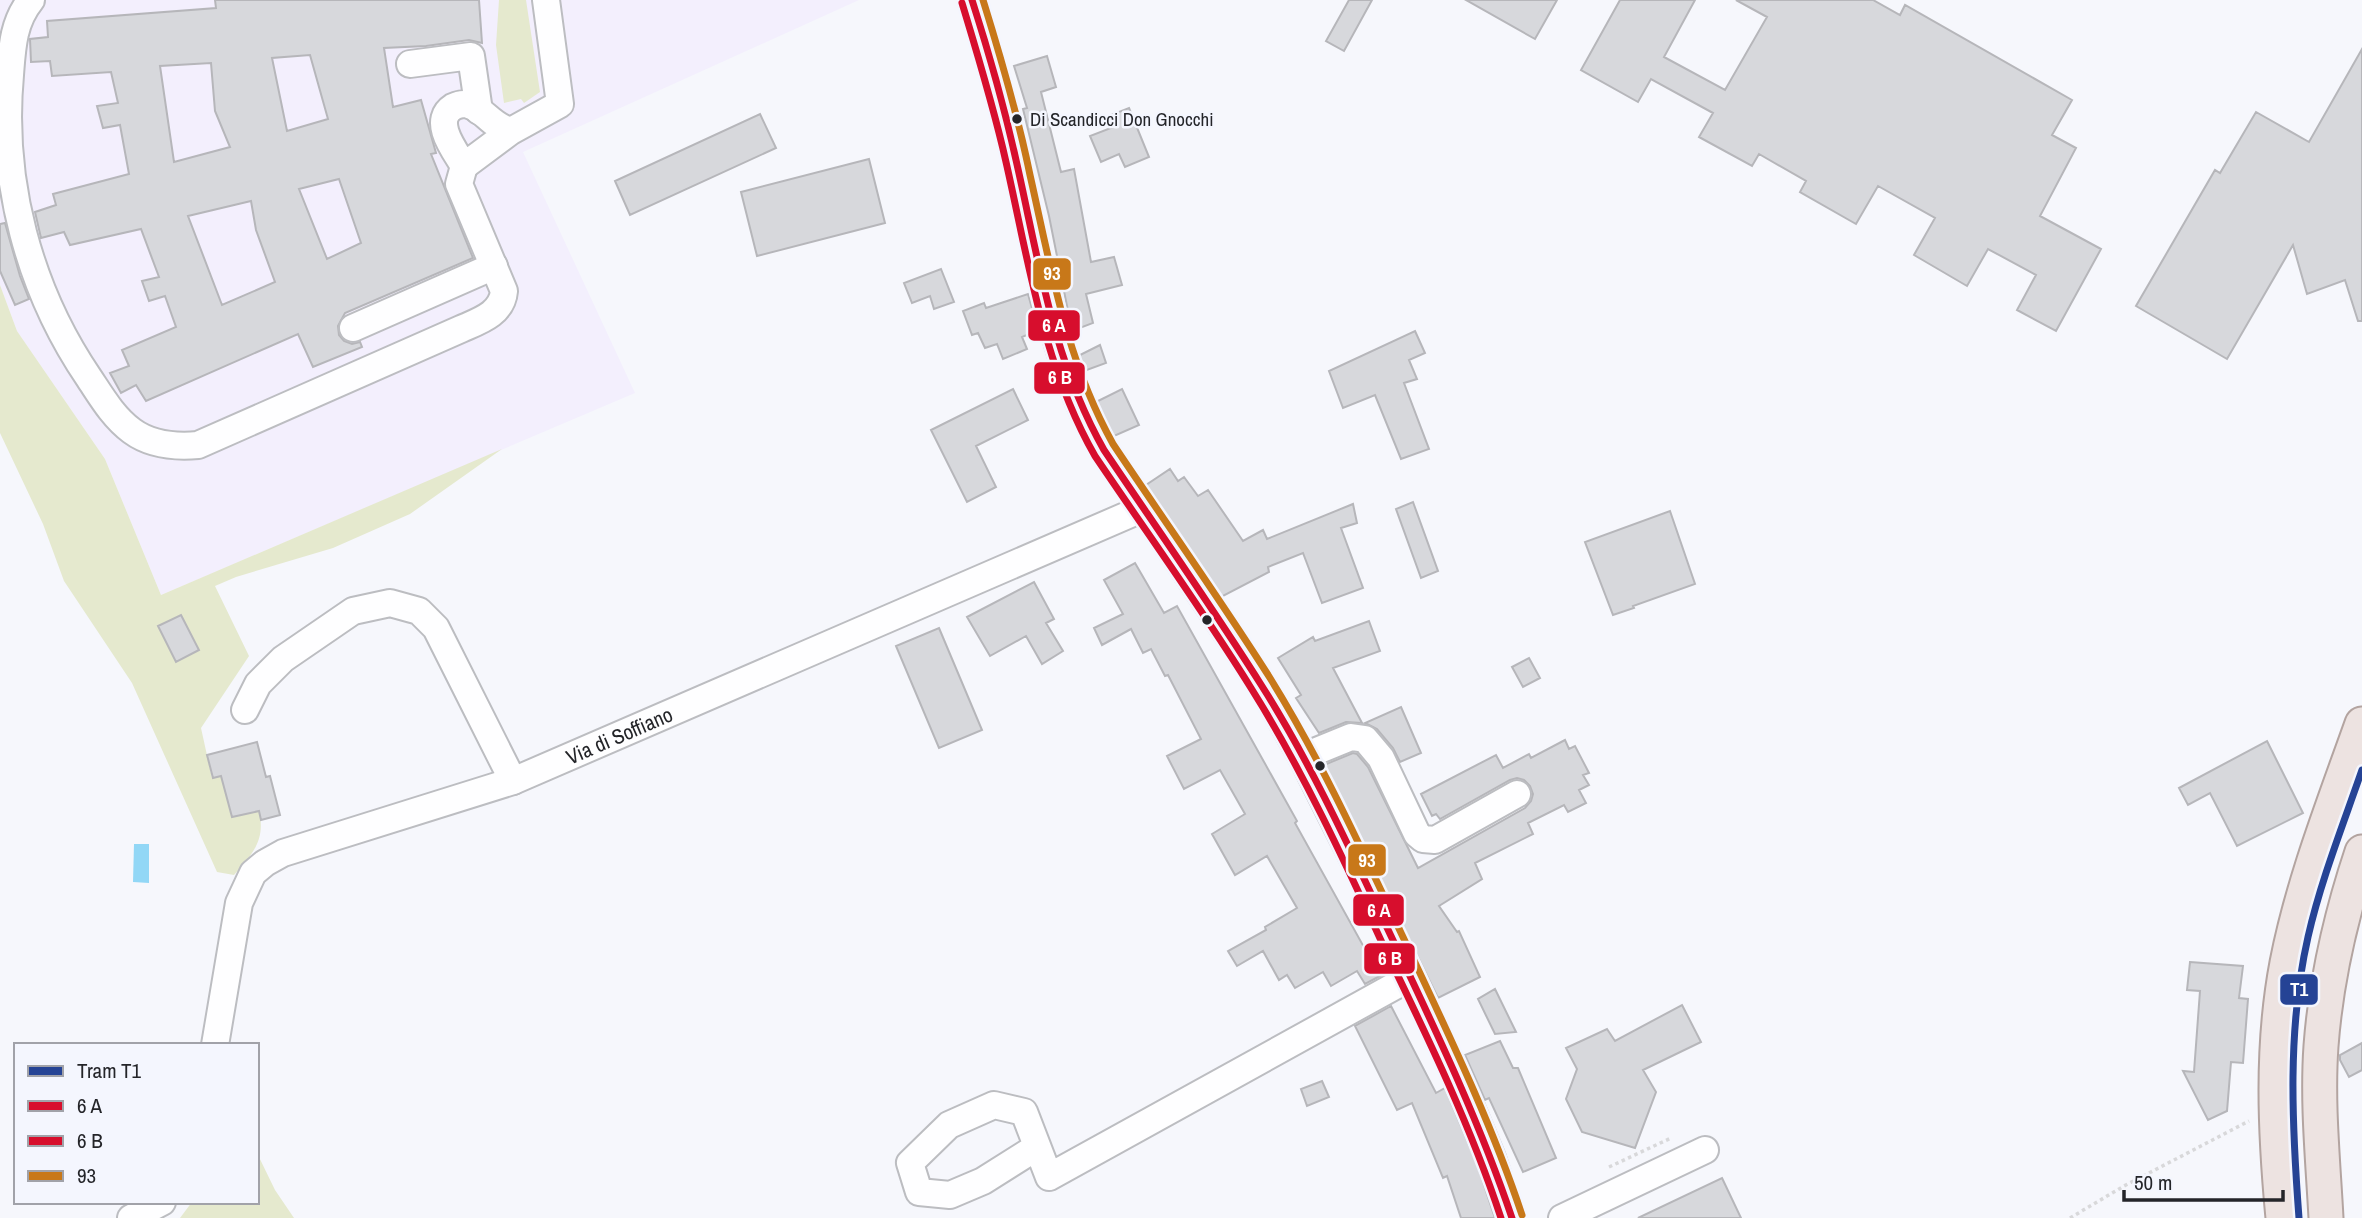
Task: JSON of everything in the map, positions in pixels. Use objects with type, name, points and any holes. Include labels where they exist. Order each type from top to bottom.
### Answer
[{"type":"main road","points":[[2283,1218],[2276,1107],[2280,1013],[2287,963],[2296,920],[2362,724]]},
{"type":"main road","points":[[2326,1218],[2320,1120],[2321,1045],[2331,962],[2362,852]]},
{"type":"street","points":[[31,0],[20,17],[13,37],[8,98],[12,177],[20,228],[36,274],[71,351],[110,409],[133,432],[159,444],[198,445],[486,318],[503,299],[504,291],[459,184],[464,166],[511,131],[559,104],[546,0]]},
{"type":"street","points":[[972,0],[1008,122],[1042,276],[1069,379],[1087,422],[1261,684],[1302,757],[1411,976],[1472,1108],[1512,1218]]},
{"type":"street","points":[[410,64],[471,56],[479,111]]},
{"type":"street","points":[[464,166],[443,123],[446,114],[453,107],[462,104],[479,111],[494,125],[511,131]]},
{"type":"street","points":[[353,328],[494,266]]},
{"type":"street","name":"Via di Soffiano","points":[[215,1043],[239,903],[253,873],[265,863],[283,853],[513,781],[1144,508]]},
{"type":"street","points":[[245,709],[258,684],[283,659],[353,611],[390,603],[419,611],[436,628],[513,781]]},
{"type":"street","points":[[1302,757],[1351,737],[1365,739],[1381,758],[1417,834],[1423,839],[1436,839],[1517,794]]},
{"type":"street","points":[[1037,1147],[983,1181],[950,1195],[919,1192],[909,1163],[949,1125],[994,1105],[1024,1112],[1049,1177],[1411,976]]},
{"type":"street","points":[[1562,1218],[1705,1150]]},
{"type":"street","points":[[131,1218],[158,1204]]},
{"type":"path","points":[[2070,1218],[2124,1186],[2276,1107]]},
{"type":"shaded area","points":[[0,0],[859,0],[523,152],[635,393],[161,595],[105,459],[17,331],[0,285]]},
{"type":"green space","points":[[499,0],[526,0],[540,92],[524,103],[521,99],[504,103],[496,45]]},
{"type":"green space","points":[[0,285],[17,331],[105,459],[161,595],[502,449],[410,514],[333,548],[236,577],[215,586],[249,656],[201,728],[212,778],[221,776],[232,817],[259,811],[261,821],[256,846],[234,875],[217,872],[132,683],[64,581],[43,524],[0,433]]},
{"type":"green space","points":[[259,1157],[275,1190],[294,1218],[180,1218],[190,1204],[259,1204]]},
{"type":"water","points":[[134,844],[149,844],[149,883],[133,882]]},
{"type":"building","points":[[215,0],[479,0],[482,43],[469,40],[384,48],[393,107],[421,100],[436,153],[431,154],[473,258],[345,313],[338,326],[339,335],[352,344],[360,342],[362,347],[313,367],[298,334],[146,401],[136,385],[121,393],[110,373],[129,366],[122,350],[176,327],[165,296],[149,301],[142,281],[159,277],[141,229],[70,245],[64,232],[41,238],[35,212],[56,205],[53,194],[129,174],[120,125],[103,128],[97,106],[118,103],[111,72],[52,76],[50,61],[31,62],[30,39],[48,37],[47,21],[216,8]],"holes":[[[310,55],[328,119],[287,131],[272,58]],[[211,63],[215,111],[230,147],[174,162],[160,66]],[[339,179],[361,243],[327,259],[299,189]],[[251,201],[256,230],[275,282],[222,305],[188,216]]]},
{"type":"building","points":[[1349,0],[1372,0],[1344,51],[1326,41]]},
{"type":"building","points":[[1466,0],[1557,0],[1535,39]]},
{"type":"building","points":[[1620,0],[1695,0],[1664,57],[1725,90],[1767,17],[1736,0],[1873,0],[1900,15],[1905,5],[2072,100],[2052,135],[2076,148],[2040,216],[2101,249],[2056,331],[2017,310],[2036,275],[1988,249],[1967,286],[1914,255],[1935,218],[1878,186],[1856,224],[1800,192],[1806,181],[1759,154],[1752,166],[1699,137],[1713,113],[1651,79],[1638,102],[1581,70]]},
{"type":"building","points":[[2362,49],[2362,321],[2358,321],[2345,280],[2307,294],[2293,245],[2227,359],[2136,306],[2215,170],[2220,173],[2256,112],[2309,142]]},
{"type":"building","points":[[1047,56],[1056,87],[1041,92],[1061,172],[1074,169],[1091,262],[1114,257],[1122,285],[1086,294],[1093,323],[1072,331],[1049,216],[1023,109],[1027,108],[1014,66]]},
{"type":"building","points":[[1129,108],[1149,157],[1125,167],[1119,154],[1101,162],[1090,136],[1111,128],[1106,117]]},
{"type":"building","points":[[760,114],[776,148],[630,215],[615,181]]},
{"type":"building","points":[[869,159],[885,223],[757,256],[741,192]]},
{"type":"building","points":[[5,223],[29,299],[15,305],[0,271],[0,224]]},
{"type":"building","points":[[941,269],[954,302],[934,309],[930,296],[912,303],[904,283]]},
{"type":"building","points":[[1028,294],[1038,330],[1022,337],[1027,349],[1003,359],[997,344],[985,348],[978,333],[972,335],[963,311],[984,303],[986,308]]},
{"type":"building","points":[[1415,331],[1425,353],[1409,360],[1417,379],[1404,383],[1429,449],[1401,459],[1375,395],[1343,408],[1329,371]]},
{"type":"building","points":[[1100,345],[1106,363],[1084,371],[1078,356]]},
{"type":"building","points":[[1013,389],[1028,420],[976,446],[996,487],[967,502],[931,430]]},
{"type":"building","points":[[1122,389],[1139,425],[1114,436],[1096,402]]},
{"type":"building","points":[[1170,469],[1178,481],[1184,477],[1198,496],[1208,490],[1243,541],[1263,530],[1267,539],[1353,504],[1357,523],[1341,528],[1363,588],[1322,603],[1303,553],[1268,567],[1269,572],[1221,597],[1146,485]]},
{"type":"building","points":[[1413,502],[1438,571],[1421,578],[1396,509]]},
{"type":"building","points":[[1670,511],[1695,584],[1613,615],[1585,542]]},
{"type":"building","points":[[1135,563],[1164,613],[1177,606],[1380,976],[1365,984],[1357,971],[1331,986],[1323,972],[1295,988],[1287,975],[1279,980],[1263,951],[1237,966],[1228,951],[1266,930],[1265,927],[1297,908],[1267,856],[1235,875],[1212,834],[1245,814],[1220,770],[1184,789],[1167,756],[1201,739],[1168,675],[1165,676],[1151,649],[1143,653],[1131,629],[1102,645],[1094,628],[1123,614],[1104,580]]},
{"type":"building","points":[[1034,582],[1054,619],[1046,623],[1063,651],[1042,664],[1026,636],[990,656],[967,617]]},
{"type":"building","points":[[181,615],[199,650],[176,662],[158,626]]},
{"type":"building","points":[[1369,621],[1380,651],[1333,668],[1362,723],[1346,722],[1319,733],[1296,698],[1301,695],[1278,658],[1313,637],[1315,641]]},
{"type":"building","points":[[939,628],[982,730],[939,748],[896,646]]},
{"type":"building","points":[[1529,658],[1540,678],[1523,687],[1512,667]]},
{"type":"building","points":[[1401,707],[1421,753],[1400,762],[1393,748],[1377,729],[1365,723]]},
{"type":"building","points":[[1565,740],[1569,749],[1575,746],[1589,773],[1583,775],[1589,785],[1579,790],[1586,803],[1568,812],[1564,805],[1528,823],[1533,834],[1475,863],[1482,879],[1439,906],[1457,932],[1459,931],[1480,977],[1438,998],[1324,765],[1353,753],[1357,754],[1368,767],[1418,868],[1525,808],[1533,794],[1524,780],[1517,778],[1440,819],[1436,814],[1432,816],[1421,794],[1496,755],[1503,768],[1529,754],[1531,758]]},
{"type":"building","points":[[2267,741],[2303,813],[2237,846],[2210,793],[2188,805],[2179,788]]},
{"type":"building","points":[[257,742],[266,777],[270,776],[280,815],[261,820],[259,811],[232,817],[221,776],[213,778],[207,755]]},
{"type":"building","points":[[2190,962],[2243,966],[2239,998],[2248,999],[2243,1063],[2231,1062],[2227,1111],[2208,1120],[2183,1071],[2194,1072],[2200,991],[2187,990]]},
{"type":"building","points":[[1495,989],[1516,1032],[1495,1034],[1478,999]]},
{"type":"building","points":[[1682,1005],[1701,1042],[1643,1070],[1656,1092],[1635,1148],[1582,1132],[1566,1099],[1577,1069],[1566,1048],[1607,1029],[1615,1041]]},
{"type":"building","points":[[1391,1006],[1436,1093],[1445,1088],[1477,1164],[1495,1218],[1461,1218],[1447,1176],[1443,1178],[1412,1103],[1397,1110],[1355,1026]]},
{"type":"building","points":[[1500,1041],[1513,1068],[1518,1068],[1556,1158],[1523,1172],[1489,1098],[1485,1100],[1465,1055]]},
{"type":"building","points":[[2362,1043],[2362,1070],[2349,1077],[2340,1055]]},
{"type":"building","points":[[1322,1081],[1329,1097],[1307,1106],[1301,1089]]},
{"type":"building","points":[[1722,1178],[1741,1218],[1638,1218]]},
{"type":"tram line","name":"T1","points":[[2299,1218],[2293,1077],[2301,972],[2319,895],[2362,770]]},
{"type":"transit line","points":[[972,0],[1006,120],[1049,308],[1059,344],[1086,415],[1104,450],[1279,713],[1313,776],[1456,1075],[1512,1218]]},
{"type":"transit line","name":"93","points":[[983,0],[1020,131],[1062,313],[1083,380],[1097,412],[1113,444],[1270,678],[1324,773],[1467,1075],[1522,1215]]},
{"type":"transit line","points":[[962,3],[986,82],[1050,350],[1077,421],[1095,456],[1251,688],[1305,783],[1447,1081],[1501,1218]]},
{"type":"place","name":"Di Scandicci Don Gnocchi","points":[[1017,119]]}]
